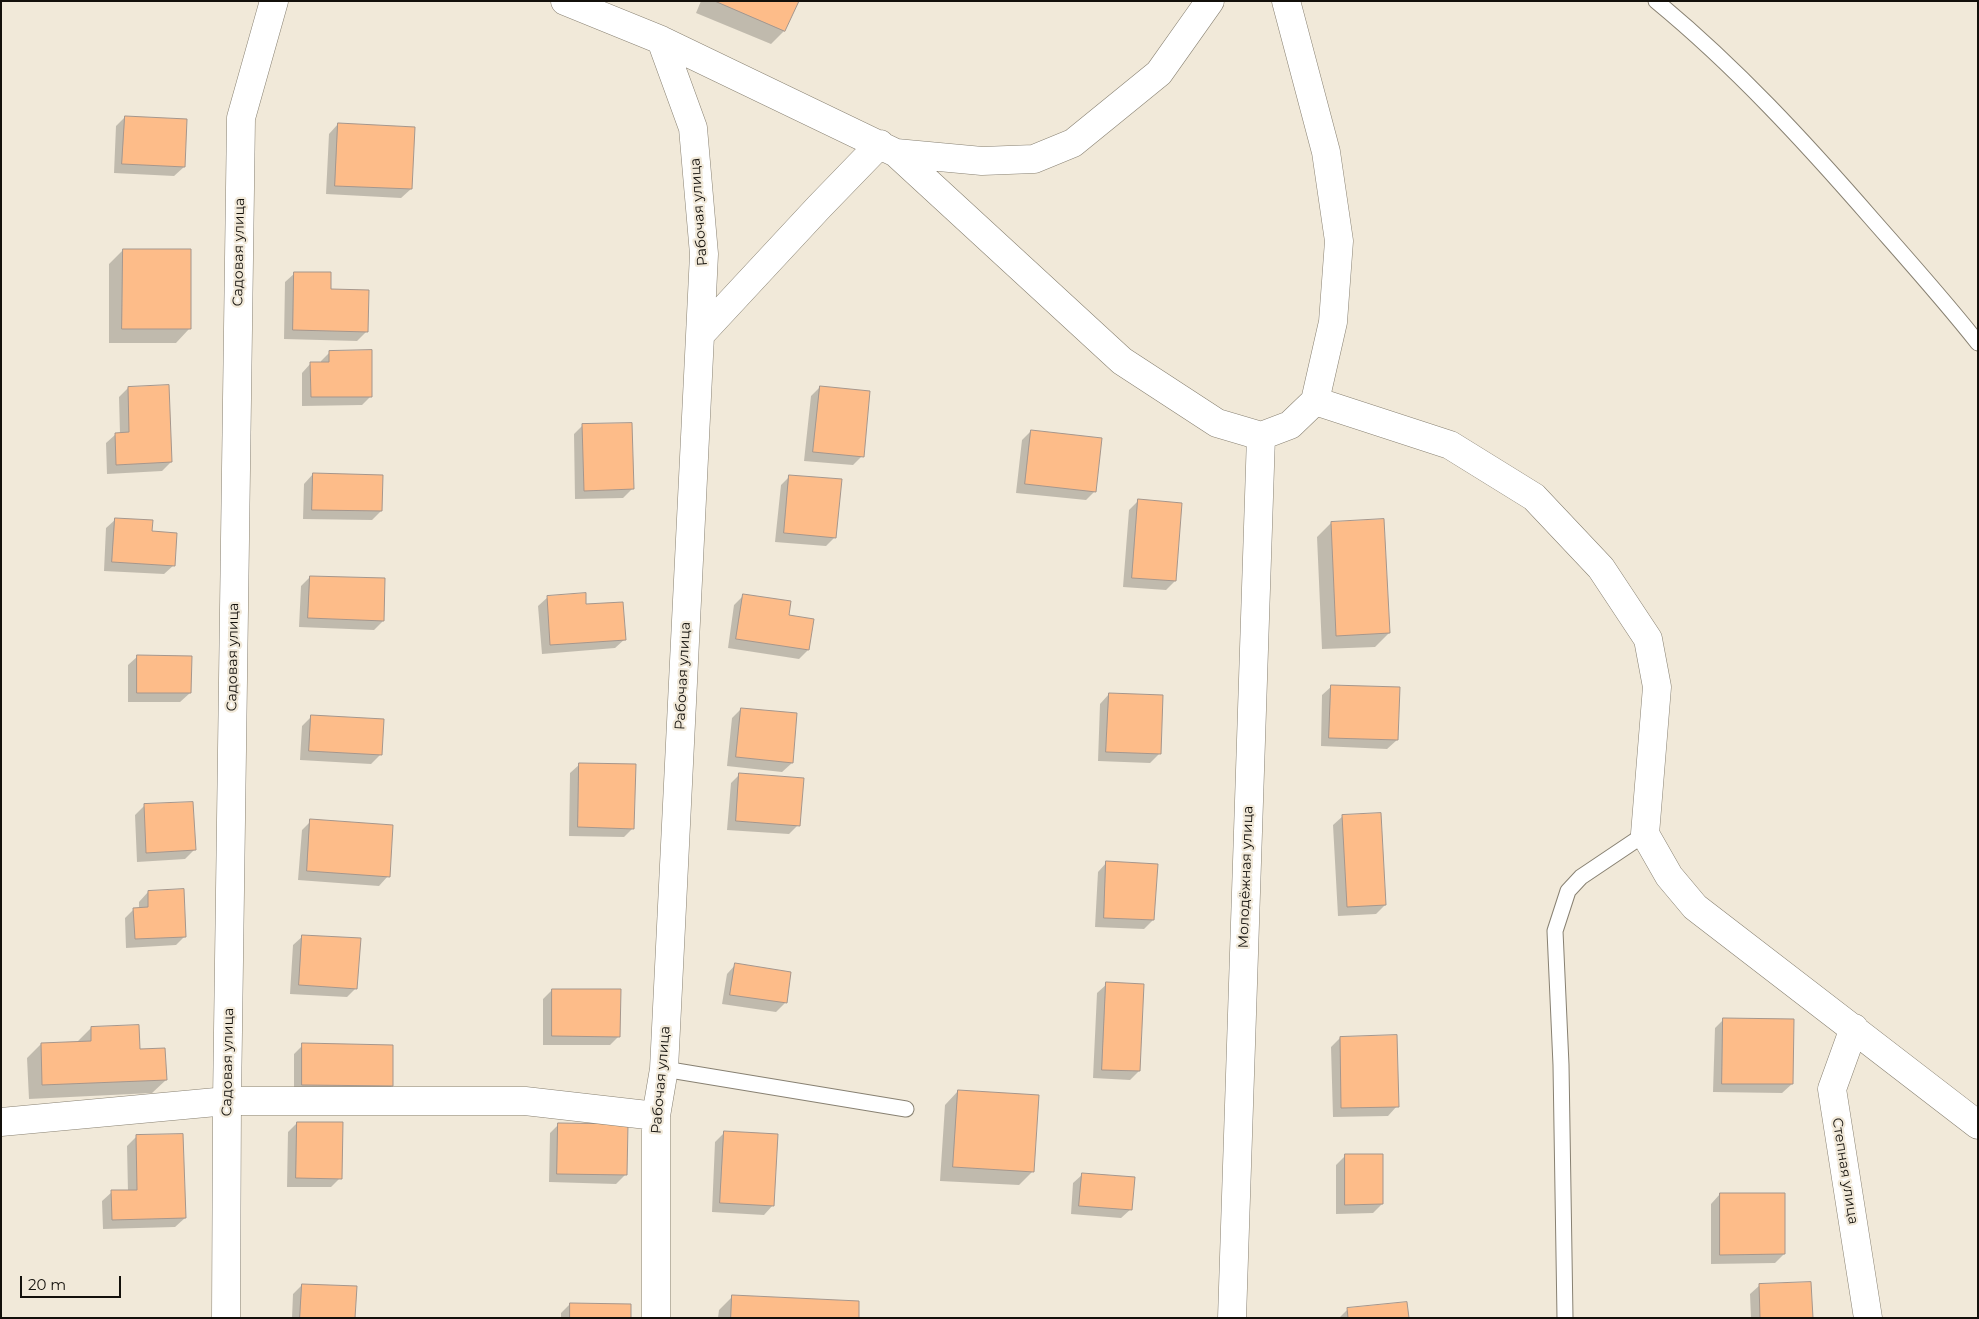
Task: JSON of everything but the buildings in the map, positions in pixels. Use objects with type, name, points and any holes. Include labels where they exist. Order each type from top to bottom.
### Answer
[{"type":"street","name":"Садовая улица","points":[[226,1318],[227,1101],[241,118],[274,1]]},
{"type":"street","points":[[566,1],[661,40],[888,149],[1122,361],[1217,423],[1261,436],[1290,425],[1315,401],[1333,322],[1339,240],[1326,152],[1286,1]]},
{"type":"street","points":[[700,335],[819,207],[888,149],[982,161],[1034,159],[1073,143],[1159,73],[1210,1]]},
{"type":"street","name":"Рабочая улица","points":[[656,1318],[656,1116],[664,1069],[704,254],[693,128],[661,40]]},
{"type":"street","points":[[1315,401],[1450,445],[1534,498],[1601,568],[1648,639],[1657,687],[1645,834],[1669,876],[1695,907],[1978,1125]]},
{"type":"street","name":"Молодёжная улица","points":[[1232,1318],[1261,436]]},
{"type":"street","name":"Степная улица","points":[[1854,1028],[1832,1089],[1868,1318]]},
{"type":"street","points":[[1,1122],[227,1101],[525,1101],[656,1116]]},
{"type":"lane","points":[[1656,1],[1683,23],[1744,81],[1833,174],[1978,343]]},
{"type":"lane","points":[[1565,1318],[1561,1065],[1555,931],[1568,891],[1581,877],[1645,834]]},
{"type":"lane","points":[[664,1069],[906,1109]]}]
